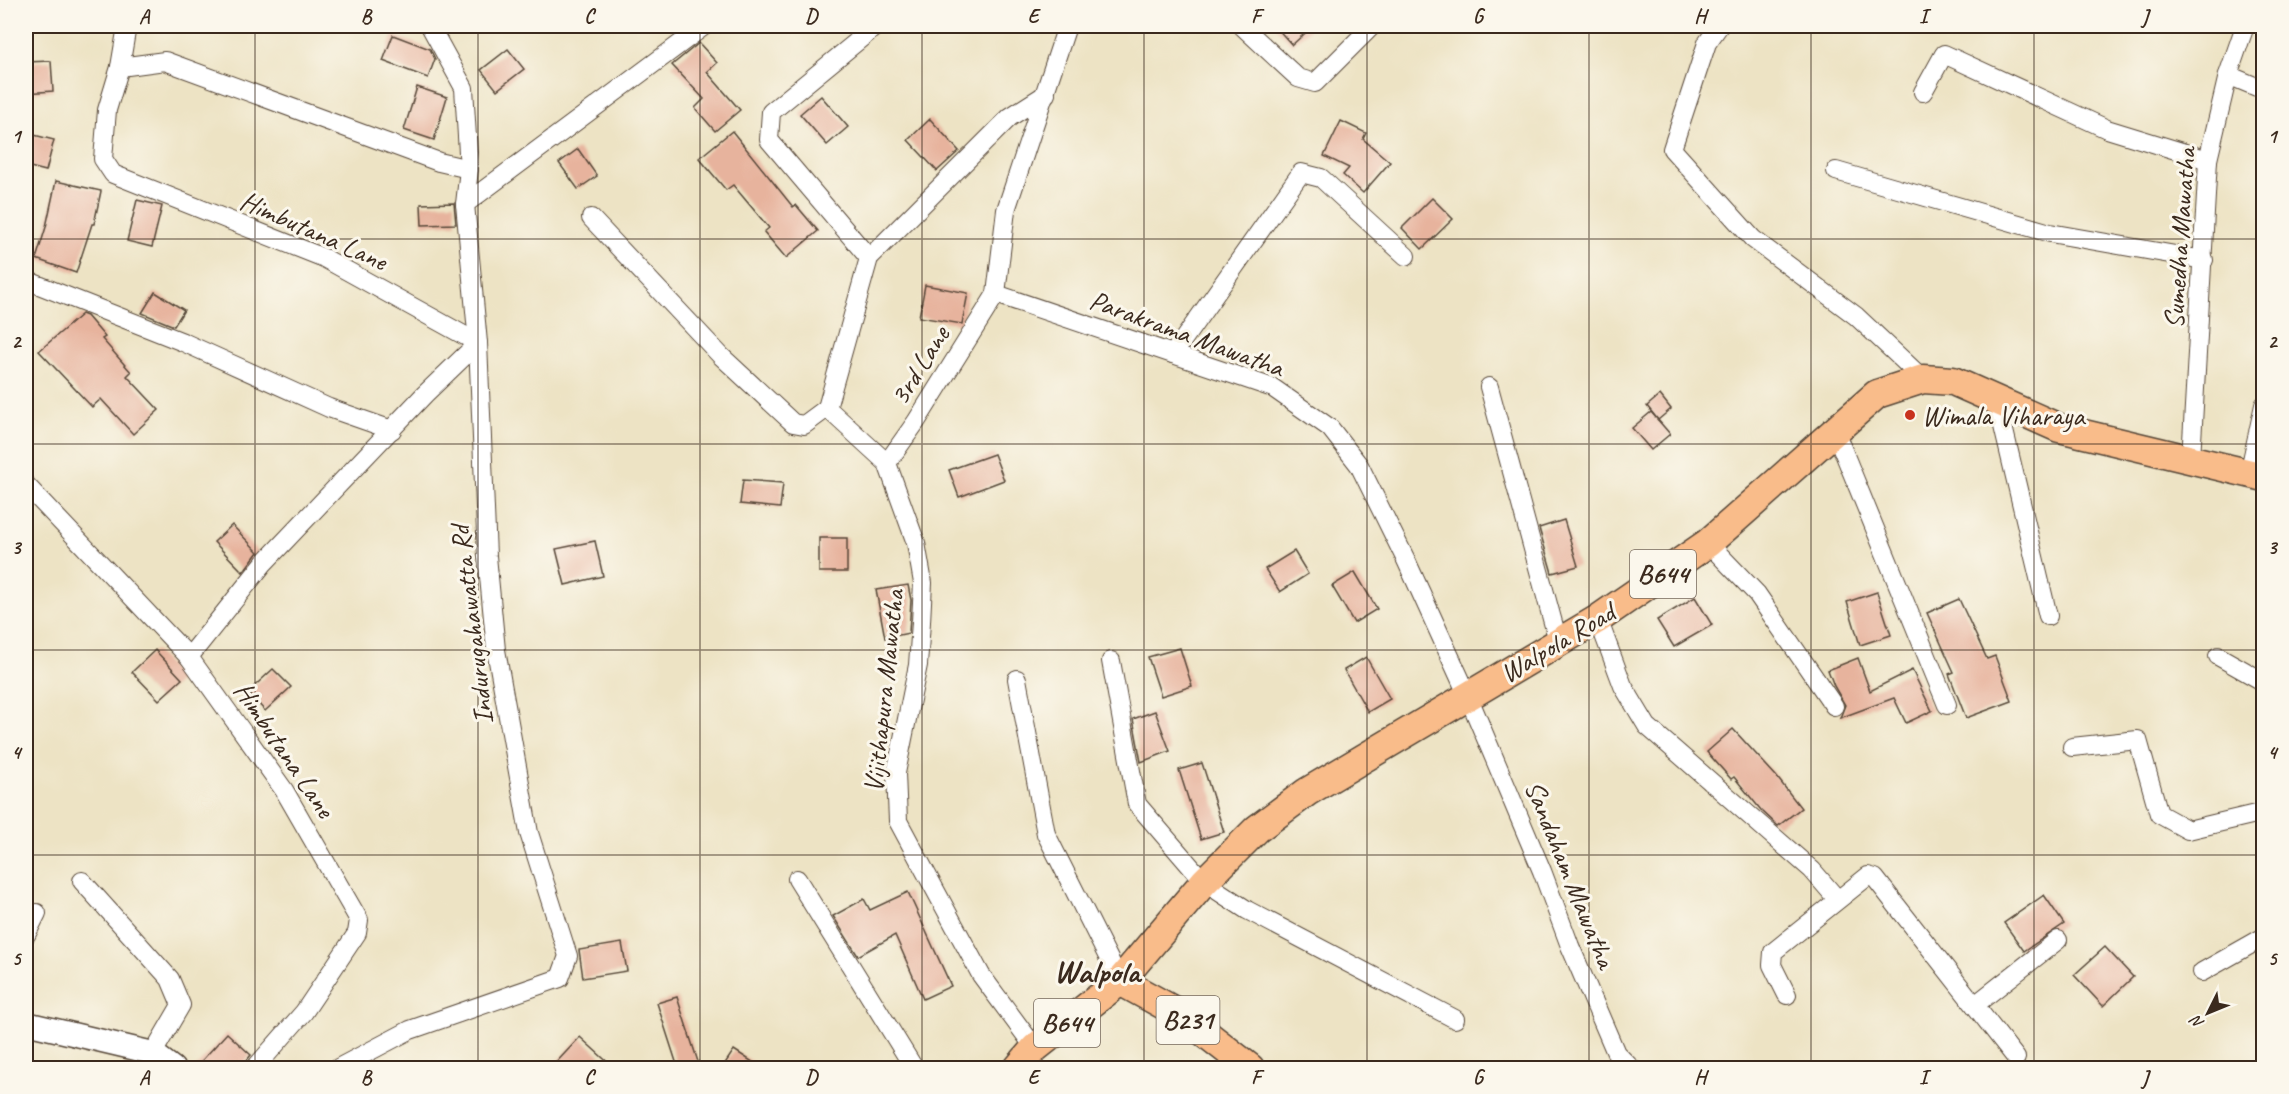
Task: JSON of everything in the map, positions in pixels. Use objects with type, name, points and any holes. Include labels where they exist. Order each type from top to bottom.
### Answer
[{"type":"main road","name":"Walpola Road","points":[[1120,981],[1204,882],[1257,829],[1308,792],[1598,619],[1708,543],[1877,394],[1923,379],[1953,381],[2059,428],[2256,475]]},
{"type":"main road","name":"B644","points":[[1026,1058],[1120,981]]},
{"type":"main road","name":"B231","points":[[1120,981],[1182,1015],[1250,1068]]},
{"type":"street","name":"Himbutana Lane","points":[[127,26],[120,67],[107,110],[103,159],[113,174],[324,258],[478,343]]},
{"type":"street","name":"Indurugahawatta Rd","points":[[338,1068],[411,1030],[560,978],[568,956],[529,833],[496,650],[487,556],[478,343],[465,204],[469,169],[464,88],[430,26]]},
{"type":"street","points":[[465,204],[704,26]]},
{"type":"street","points":[[869,258],[769,140],[771,112],[876,26]]},
{"type":"street","points":[[996,294],[1006,210],[1067,26]]},
{"type":"street","points":[[1242,26],[1298,78],[1315,83],[1372,26]]},
{"type":"street","points":[[1719,26],[1707,43],[1672,149],[1753,239],[1856,316],[1923,379]]},
{"type":"street","name":"Sumedha Mawatha","points":[[2191,459],[2208,160],[2228,75],[2245,26]]},
{"type":"street","points":[[1923,92],[1944,54],[2107,129],[2208,160]]},
{"type":"street","points":[[120,67],[165,61],[439,162],[469,169]]},
{"type":"street","points":[[2228,75],[2264,90]]},
{"type":"street","points":[[591,218],[721,356],[793,423],[804,425],[827,408],[869,258],[1010,117],[1046,94]]},
{"type":"street","points":[[1836,171],[2050,233],[2204,260]]},
{"type":"street","points":[[1173,354],[1301,173],[1321,178],[1406,256]]},
{"type":"street","points":[[26,280],[183,342],[329,408],[392,430]]},
{"type":"street","name":"Parakrama Mawatha","points":[[996,294],[1274,388],[1330,428],[1359,465],[1406,560],[1468,696]]},
{"type":"street","name":"3rd Lane","points":[[887,463],[916,422],[996,294]]},
{"type":"street","points":[[189,657],[264,563],[425,394],[478,343]]},
{"type":"street","points":[[1489,387],[1558,641]]},
{"type":"street","points":[[1997,401],[2048,616]]},
{"type":"street","points":[[2256,475],[2264,405]]},
{"type":"street","name":"Vijithapura Mawatha","points":[[827,408],[887,463],[916,543],[923,583],[918,665],[896,773],[897,821],[1026,1058]]},
{"type":"street","points":[[1835,431],[1947,705]]},
{"type":"street","name":"Himbutana Lane","points":[[26,485],[189,657],[284,790],[359,920],[357,933],[304,1012],[255,1068]]},
{"type":"street","points":[[1708,543],[1757,594],[1834,706]]},
{"type":"street","points":[[1598,619],[1623,686],[1647,726],[1812,870],[1837,899]]},
{"type":"street","points":[[2218,656],[2264,681]]},
{"type":"street","points":[[1111,661],[1137,804],[1204,882],[1247,910],[1455,1019]]},
{"type":"street","points":[[1017,679],[1046,834],[1120,981]]},
{"type":"street","name":"Sandaham Mawatha","points":[[1468,696],[1616,1053],[1631,1068]]},
{"type":"street","points":[[2072,747],[2138,740],[2159,814],[2188,830],[2264,812]]},
{"type":"street","points":[[1787,995],[1772,964],[1773,952],[1868,876],[1875,878],[2016,1058]]},
{"type":"street","points":[[797,879],[914,1068]]},
{"type":"street","points":[[82,881],[170,979],[182,1005],[153,1053]]},
{"type":"street","points":[[26,935],[37,914]]},
{"type":"street","points":[[2202,972],[2264,937]]},
{"type":"street","points":[[1975,1005],[2058,940]]},
{"type":"street","points":[[26,1023],[153,1053],[173,1068]]},
{"type":"building","points":[[1275,26],[1313,26],[1292,45]]},
{"type":"building","points":[[393,35],[430,49],[435,59],[428,78],[383,61]]},
{"type":"building","points":[[699,43],[717,63],[707,72],[740,110],[715,131],[695,108],[704,99],[672,65]]},
{"type":"building","points":[[508,49],[524,69],[497,90],[481,70]]},
{"type":"building","points":[[51,61],[53,91],[26,93],[26,62]]},
{"type":"building","points":[[417,87],[447,97],[434,140],[404,130]]},
{"type":"building","points":[[821,96],[848,127],[827,145],[800,114]]},
{"type":"building","points":[[930,119],[959,151],[937,171],[908,140]]},
{"type":"building","points":[[1341,121],[1366,133],[1363,139],[1390,162],[1363,193],[1343,175],[1349,168],[1324,156]]},
{"type":"building","points":[[732,131],[793,207],[796,205],[818,231],[786,258],[764,232],[769,228],[733,185],[726,190],[699,158]]},
{"type":"building","points":[[26,133],[54,140],[46,171],[26,166]]},
{"type":"building","points":[[578,149],[597,176],[578,189],[559,163]]},
{"type":"building","points":[[56,181],[101,191],[94,224],[92,224],[76,273],[36,259]]},
{"type":"building","points":[[1432,198],[1453,219],[1422,249],[1402,228]]},
{"type":"building","points":[[137,200],[162,206],[152,247],[127,241]]},
{"type":"building","points":[[454,203],[456,224],[422,225],[421,204]]},
{"type":"building","points":[[925,285],[968,293],[962,324],[919,317]]},
{"type":"building","points":[[155,292],[184,310],[174,326],[142,313]]},
{"type":"building","points":[[82,314],[87,316],[105,337],[102,339],[131,372],[127,376],[159,410],[133,434],[101,399],[92,407],[39,351]]},
{"type":"building","points":[[1660,395],[1671,409],[1658,420],[1647,406]]},
{"type":"building","points":[[1651,412],[1670,434],[1651,450],[1632,428]]},
{"type":"building","points":[[994,454],[1004,480],[959,497],[949,470]]},
{"type":"building","points":[[743,480],[783,483],[780,508],[740,504]]},
{"type":"building","points":[[1564,520],[1578,566],[1552,573],[1539,528]]},
{"type":"building","points":[[232,525],[258,552],[243,572],[214,542]]},
{"type":"building","points":[[819,538],[847,538],[847,572],[819,572]]},
{"type":"building","points":[[595,541],[603,576],[565,585],[556,549]]},
{"type":"building","points":[[1294,551],[1308,574],[1280,592],[1265,569]]},
{"type":"building","points":[[1355,572],[1377,609],[1354,623],[1332,586]]},
{"type":"building","points":[[908,585],[911,600],[909,633],[885,638],[876,590]]},
{"type":"building","points":[[1877,592],[1891,635],[1860,645],[1847,602]]},
{"type":"building","points":[[1695,597],[1712,625],[1674,647],[1657,620]]},
{"type":"building","points":[[1959,599],[1987,659],[1995,656],[2012,701],[1966,718],[1949,674],[1954,672],[1927,613]]},
{"type":"building","points":[[1180,648],[1192,686],[1161,696],[1148,657]]},
{"type":"building","points":[[155,650],[182,679],[159,700],[132,672]]},
{"type":"building","points":[[1366,657],[1390,699],[1368,712],[1344,670]]},
{"type":"building","points":[[1858,658],[1870,691],[1912,670],[1932,711],[1906,723],[1894,698],[1840,718],[1845,705],[1828,670]]},
{"type":"building","points":[[273,669],[291,687],[265,711],[248,692]]},
{"type":"building","points":[[1155,711],[1170,751],[1141,762],[1133,719]]},
{"type":"building","points":[[1733,729],[1776,776],[1801,808],[1778,826],[1761,810],[1734,777],[1731,779],[1707,752]]},
{"type":"building","points":[[1202,763],[1224,832],[1201,839],[1179,770]]},
{"type":"building","points":[[908,892],[951,986],[923,999],[895,935],[858,956],[833,916],[864,899],[870,910]]},
{"type":"building","points":[[2044,895],[2064,924],[2024,951],[2004,923]]},
{"type":"building","points":[[622,943],[627,971],[583,978],[579,950]]},
{"type":"building","points":[[2105,947],[2133,977],[2103,1006],[2074,975]]},
{"type":"building","points":[[677,997],[700,1068],[678,1068],[657,1003]]},
{"type":"building","points":[[227,1033],[251,1055],[244,1068],[195,1068]]},
{"type":"building","points":[[580,1037],[614,1068],[551,1068]]},
{"type":"building","points":[[734,1050],[762,1068],[722,1068]]},
{"type":"place","name":"Wimala Viharaya","points":[[1910,415]]},
{"type":"district","name":"Walpola","points":[[1097,971]]}]
